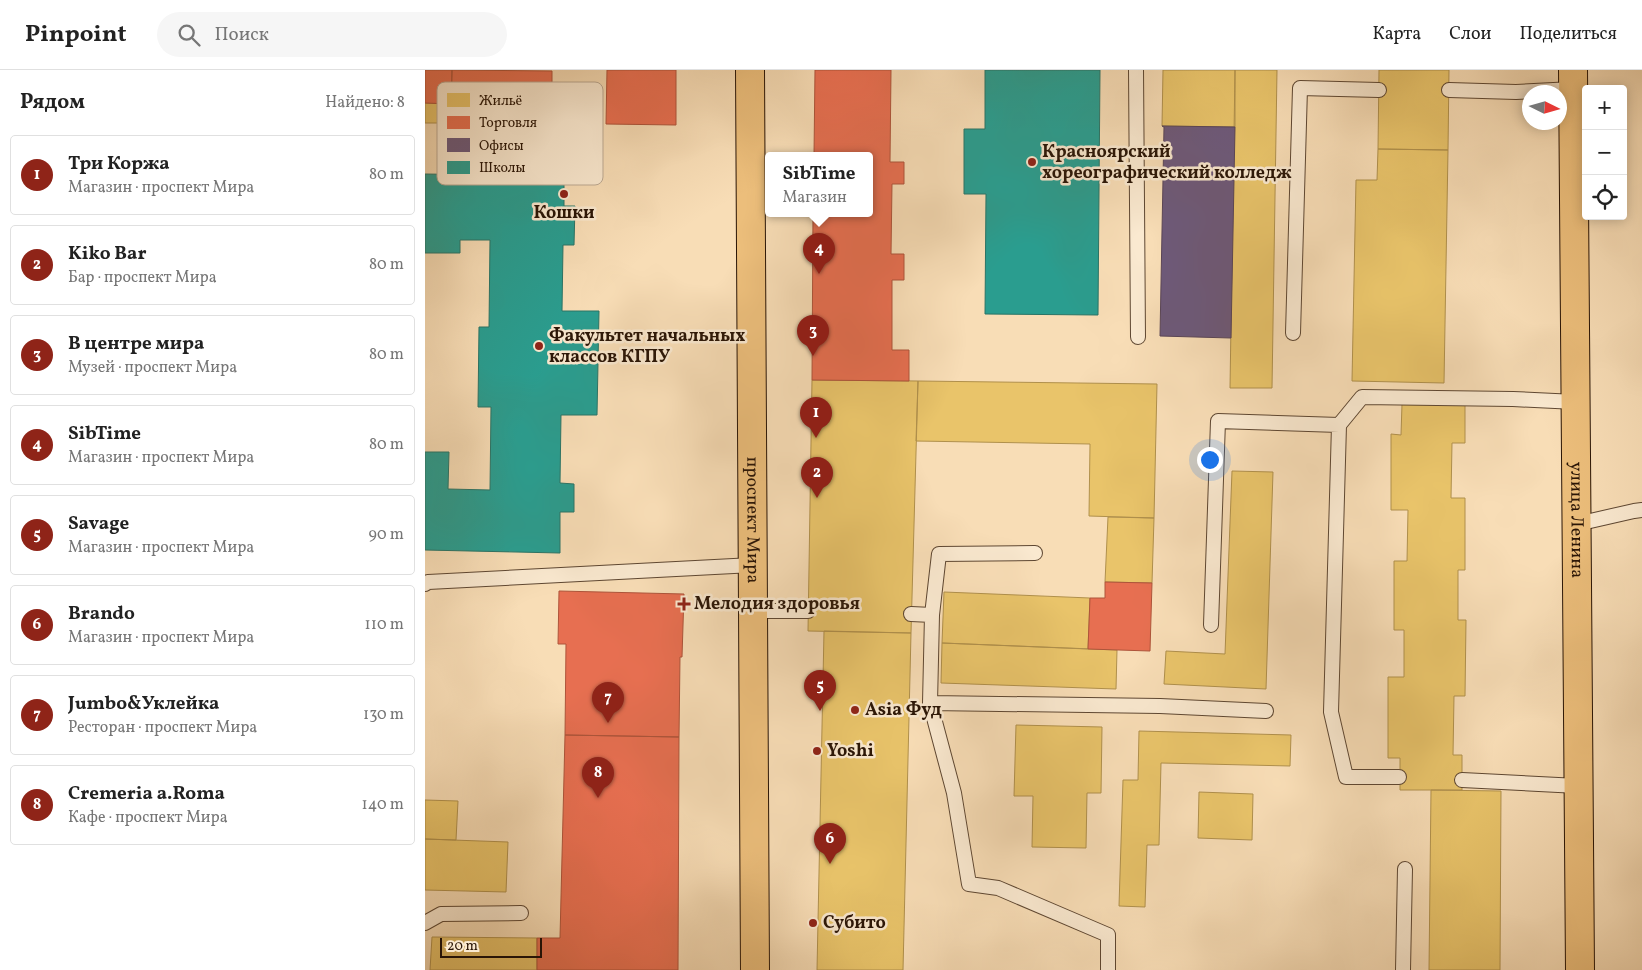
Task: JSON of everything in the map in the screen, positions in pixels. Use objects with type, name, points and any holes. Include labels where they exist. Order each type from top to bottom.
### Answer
[{"type":"main road","name":"проспект Мира","points":[[750,70],[755,970]]},
{"type":"main road","name":"улица Ленина","points":[[1573,80],[1580,970]]},
{"type":"lane","points":[[1136,70],[1138,337]]},
{"type":"lane","points":[[1449,90],[1516,92],[1573,80]]},
{"type":"lane","points":[[1293,333],[1300,88],[1379,90]]},
{"type":"lane","points":[[1399,777],[1346,778],[1331,712],[1339,425],[1362,396],[1576,402]]},
{"type":"lane","points":[[1211,625],[1217,421],[1339,425]]},
{"type":"lane","points":[[1577,524],[1642,510]]},
{"type":"lane","points":[[1035,553],[939,554],[932,615],[930,703],[954,792],[969,884],[998,888],[1108,935],[1108,970]]},
{"type":"lane","points":[[425,584],[428,582],[753,565]]},
{"type":"lane","points":[[753,611],[808,611]]},
{"type":"lane","points":[[911,614],[932,615]]},
{"type":"lane","points":[[930,703],[1150,706],[1266,711]]},
{"type":"lane","points":[[1462,780],[1578,786]]},
{"type":"lane","points":[[1403,970],[1405,869]]},
{"type":"lane","points":[[425,923],[441,914],[521,913]]},
{"type":"building: Жильё","points":[[1163,70],[1235,70],[1235,127],[1162,126]]},
{"type":"building: Жильё","points":[[1235,70],[1277,70],[1272,388],[1230,388]]},
{"type":"building: Жильё","points":[[1379,70],[1449,70],[1448,150],[1378,149]]},
{"type":"building: Жильё","points":[[425,103],[437,103],[437,123],[425,123]]},
{"type":"building: Жильё","points":[[1378,149],[1448,150],[1444,383],[1352,381],[1356,180],[1377,180]]},
{"type":"building: Жильё","points":[[812,380],[918,381],[911,633],[808,631]]},
{"type":"building: Жильё","points":[[918,381],[1157,384],[1154,518],[1089,516],[1090,444],[916,441]]},
{"type":"building: Жильё","points":[[1402,404],[1465,405],[1465,443],[1452,443],[1451,498],[1465,498],[1465,570],[1458,570],[1458,620],[1466,620],[1465,696],[1454,696],[1453,755],[1462,755],[1462,790],[1400,790],[1400,758],[1388,758],[1388,677],[1404,677],[1404,630],[1394,630],[1394,561],[1407,561],[1408,510],[1391,510],[1391,434],[1401,435]]},
{"type":"building: Жильё","points":[[1232,471],[1273,472],[1266,689],[1164,684],[1166,651],[1225,654]]},
{"type":"building: Жильё","points":[[1108,517],[1154,518],[1152,583],[1105,582]]},
{"type":"building: Жильё","points":[[944,592],[1090,598],[1088,649],[942,643]]},
{"type":"building: Жильё","points":[[824,631],[911,633],[903,970],[817,970]]},
{"type":"building: Жильё","points":[[942,643],[1117,650],[1116,689],[941,683]]},
{"type":"building: Жильё","points":[[1016,725],[1102,727],[1101,793],[1087,793],[1086,848],[1032,847],[1033,796],[1014,796]]},
{"type":"building: Жильё","points":[[1139,731],[1291,735],[1290,766],[1161,763],[1159,845],[1147,845],[1145,907],[1119,906],[1123,780],[1138,780]]},
{"type":"building: Жильё","points":[[1431,790],[1501,791],[1500,970],[1429,970]]},
{"type":"building: Жильё","points":[[1199,792],[1253,794],[1252,840],[1198,838]]},
{"type":"building: Жильё","points":[[425,800],[458,801],[456,840],[425,839]]},
{"type":"building: Жильё","points":[[425,839],[508,842],[506,892],[425,890]]},
{"type":"building: Жильё","points":[[432,937],[537,938],[537,970],[430,970]]},
{"type":"building: Торговля","points":[[425,70],[452,70],[452,82],[437,82],[437,103],[425,103]]},
{"type":"building: Торговля","points":[[452,70],[552,71],[552,82],[452,82]]},
{"type":"building: Торговля","points":[[607,70],[676,70],[676,125],[606,124]]},
{"type":"building: Торговля","points":[[815,70],[891,70],[890,162],[904,162],[904,184],[892,184],[891,254],[904,254],[904,280],[892,280],[892,350],[909,350],[909,381],[812,380],[813,217],[873,217],[873,152],[814,152]]},
{"type":"building: Торговля","points":[[1105,582],[1152,583],[1150,651],[1088,649],[1090,598],[1105,598]]},
{"type":"building: Торговля","points":[[559,591],[684,594],[682,657],[680,657],[679,737],[565,735],[566,644],[558,644]]},
{"type":"building: Торговля","points":[[565,735],[679,737],[678,970],[537,970],[537,938],[560,938]]},
{"type":"building: Офисы","points":[[1162,126],[1235,127],[1231,338],[1160,336],[1164,127]]},
{"type":"building: Школы","name":"Красноярский хореографический колледж","points":[[985,70],[1100,70],[1098,315],[985,314],[986,194],[964,194],[964,129],[985,129]]},
{"type":"building: Школы","name":"Факультет начальных классов КГПУ","points":[[425,174],[437,174],[437,185],[564,185],[564,206],[575,206],[574,245],[563,245],[562,311],[599,311],[597,415],[561,415],[560,483],[574,484],[574,512],[560,512],[560,553],[425,550],[425,452],[449,452],[448,489],[490,490],[491,407],[478,407],[479,327],[489,327],[490,240],[460,240],[460,253],[425,253]]},
{"type":"place","name":"Красноярский хореографический колледж","points":[[1032,162]]},
{"type":"place","name":"Кошки","points":[[564,194]]},
{"type":"place","name":"SibTime","points":[[819,274]]},
{"type":"place","name":"Факультет начальных классов КГПУ","points":[[539,346]]},
{"type":"place","name":"В центре мира","points":[[813,356]]},
{"type":"place","name":"Три Коржа","points":[[816,438]]},
{"type":"place","name":"Kiko Bar","points":[[817,498]]},
{"type":"place","name":"Мелодия здоровья","points":[[684,604]]},
{"type":"place","name":"Asia Фуд","points":[[855,710]]},
{"type":"place","name":"Savage","points":[[820,711]]},
{"type":"place","name":"Jumbo&Уклейка","points":[[608,723]]},
{"type":"place","name":"Yoshi","points":[[817,751]]},
{"type":"place","name":"Cremeria a.Roma","points":[[598,798]]},
{"type":"place","name":"Brando","points":[[830,864]]},
{"type":"place","name":"Субито","points":[[813,923]]}]
